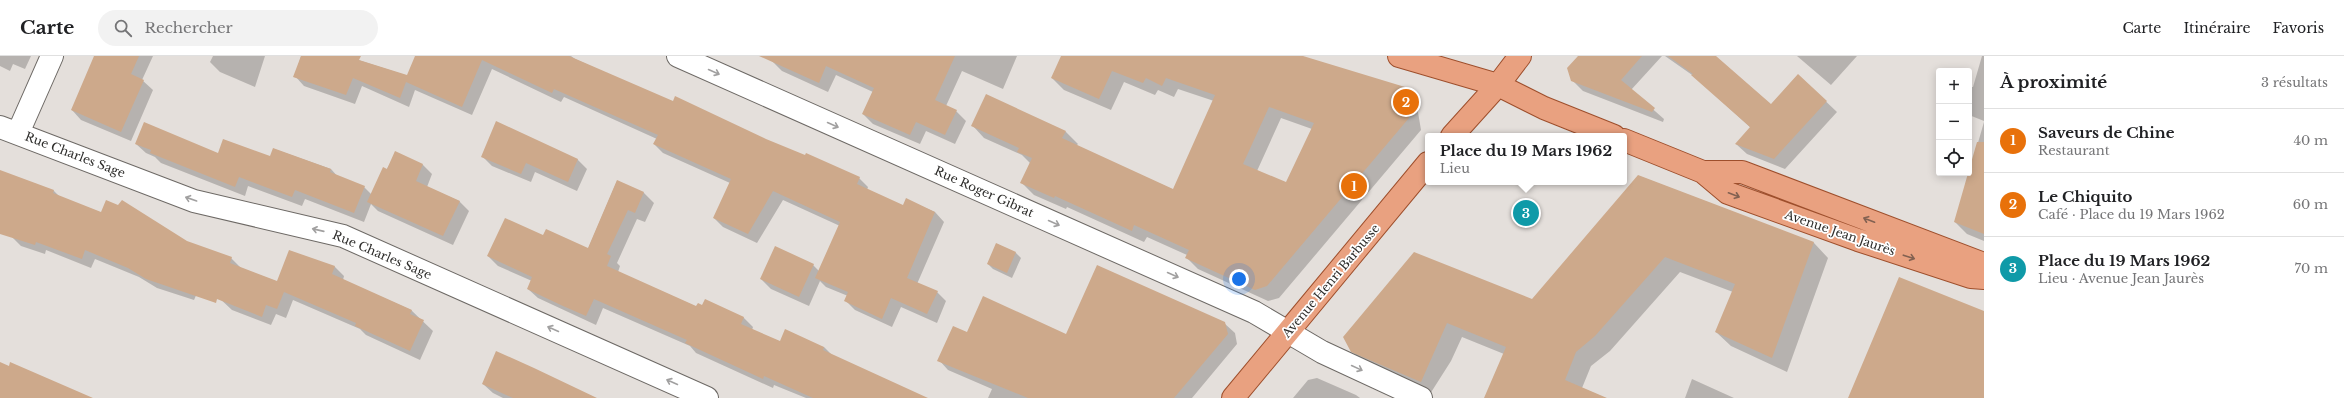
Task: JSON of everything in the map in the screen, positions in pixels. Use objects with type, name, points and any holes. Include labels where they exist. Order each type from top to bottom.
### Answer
[{"type":"main road","points":[[1455,133],[1498,85],[1520,56]]},
{"type":"main road","points":[[1405,58],[1498,85],[1544,108],[1606,133]]},
{"type":"main road","name":"Avenue Jean Jaurès","points":[[1627,141],[1703,172],[1728,193],[1865,243],[1971,277],[1984,278]]},
{"type":"main road","name":"Avenue Henri Barbusse","points":[[1233,398],[1425,167]]},
{"type":"main road","name":"Avenue Jean Jaurès","points":[[1703,172],[1742,172],[1984,264]]},
{"type":"street","points":[[9,130],[52,56]]},
{"type":"street","name":"Rue Roger Gibrat","points":[[678,56],[1254,312],[1322,352],[1421,398]]},
{"type":"street","name":"Rue Charles Sage","points":[[9,130],[194,200],[343,236],[707,398]]},
{"type":"building","points":[[94,56],[139,56],[131,74],[144,80],[121,132],[71,110]]},
{"type":"building","points":[[301,56],[361,56],[359,60],[407,75],[415,56],[569,56],[673,101],[675,96],[766,139],[805,155],[806,153],[860,177],[857,184],[903,205],[906,198],[935,212],[907,278],[938,291],[927,314],[891,298],[882,319],[844,301],[848,292],[815,278],[840,222],[773,191],[748,234],[713,218],[731,179],[653,144],[658,135],[554,89],[552,93],[482,60],[462,107],[406,82],[400,98],[353,78],[346,95],[293,77]]},
{"type":"building","points":[[759,56],[955,56],[935,100],[957,110],[945,135],[916,122],[910,135],[862,114],[874,88],[826,66],[819,83]]},
{"type":"building","points":[[1061,56],[1303,56],[1405,87],[1409,118],[1267,286],[1255,290],[1185,258],[1189,250],[1134,225],[1132,231],[1055,196],[1054,198],[1020,183],[1032,158],[1017,152],[1019,148],[971,126],[986,94],[1066,131],[1062,138],[1173,189],[1215,95],[1166,78],[1162,86],[1146,78],[1143,83],[1112,71],[1099,99],[1051,78]],"holes":[[[1269,107],[1314,123],[1286,182],[1243,164]]]},
{"type":"building","points":[[1578,56],[1642,56],[1621,80],[1655,108],[1652,112],[1571,81],[1567,68]]},
{"type":"building","points":[[1668,56],[1716,56],[1771,104],[1798,74],[1827,101],[1774,159],[1735,144],[1750,127],[1691,75],[1693,74]]},
{"type":"building","points":[[496,121],[578,159],[568,182],[526,163],[521,174],[481,157]]},
{"type":"building","points":[[144,122],[218,153],[223,139],[270,156],[273,148],[331,169],[330,172],[365,186],[354,213],[295,190],[292,197],[239,177],[235,187],[150,153],[151,150],[135,144]]},
{"type":"building","points":[[1977,142],[1984,142],[1984,234],[1954,222],[1967,176],[1972,176],[1972,159]]},
{"type":"building","points":[[395,151],[423,164],[416,181],[460,201],[443,236],[367,202],[383,167],[387,169]]},
{"type":"building","points":[[0,170],[54,190],[53,193],[101,212],[106,200],[118,205],[122,200],[187,241],[232,257],[230,263],[277,281],[289,250],[335,266],[332,274],[412,310],[410,314],[424,320],[410,351],[355,326],[356,323],[284,292],[277,309],[266,305],[262,317],[217,299],[216,303],[146,279],[128,268],[85,250],[82,259],[36,242],[35,245],[0,234]]},
{"type":"building","points":[[1638,175],[1814,242],[1772,358],[1715,332],[1735,284],[1665,257],[1595,336],[1576,352],[1565,380],[1607,398],[1484,398],[1506,347],[1447,323],[1421,382],[1351,352],[1343,337],[1414,252],[1532,299]]},
{"type":"building","points":[[617,180],[644,192],[635,213],[628,210],[607,254],[611,256],[607,266],[696,306],[698,303],[702,305],[705,299],[744,317],[741,324],[780,341],[785,329],[824,347],[823,350],[928,398],[813,398],[764,376],[763,379],[685,343],[687,340],[594,299],[586,316],[563,306],[527,289],[532,277],[487,256],[505,218],[543,235],[546,229],[588,248]]},
{"type":"building","points":[[996,243],[1016,252],[1007,273],[987,264]]},
{"type":"building","points":[[775,246],[814,264],[799,297],[760,279]]},
{"type":"building","points":[[1097,265],[1225,322],[1228,334],[1174,398],[1028,398],[937,361],[953,326],[967,332],[983,296],[1066,334]]},
{"type":"building","points":[[1899,277],[1984,311],[1984,398],[1848,398]]},
{"type":"building","points":[[496,351],[597,398],[513,398],[482,384]]},
{"type":"building","points":[[0,362],[9,366],[10,362],[93,398],[0,398]]},
{"type":"place","name":"Le Chiquito","points":[[1406,102]]},
{"type":"place","name":"Saveurs de Chine","points":[[1354,186]]},
{"type":"place","name":"Place du 19 Mars 1962","points":[[1526,213]]}]
